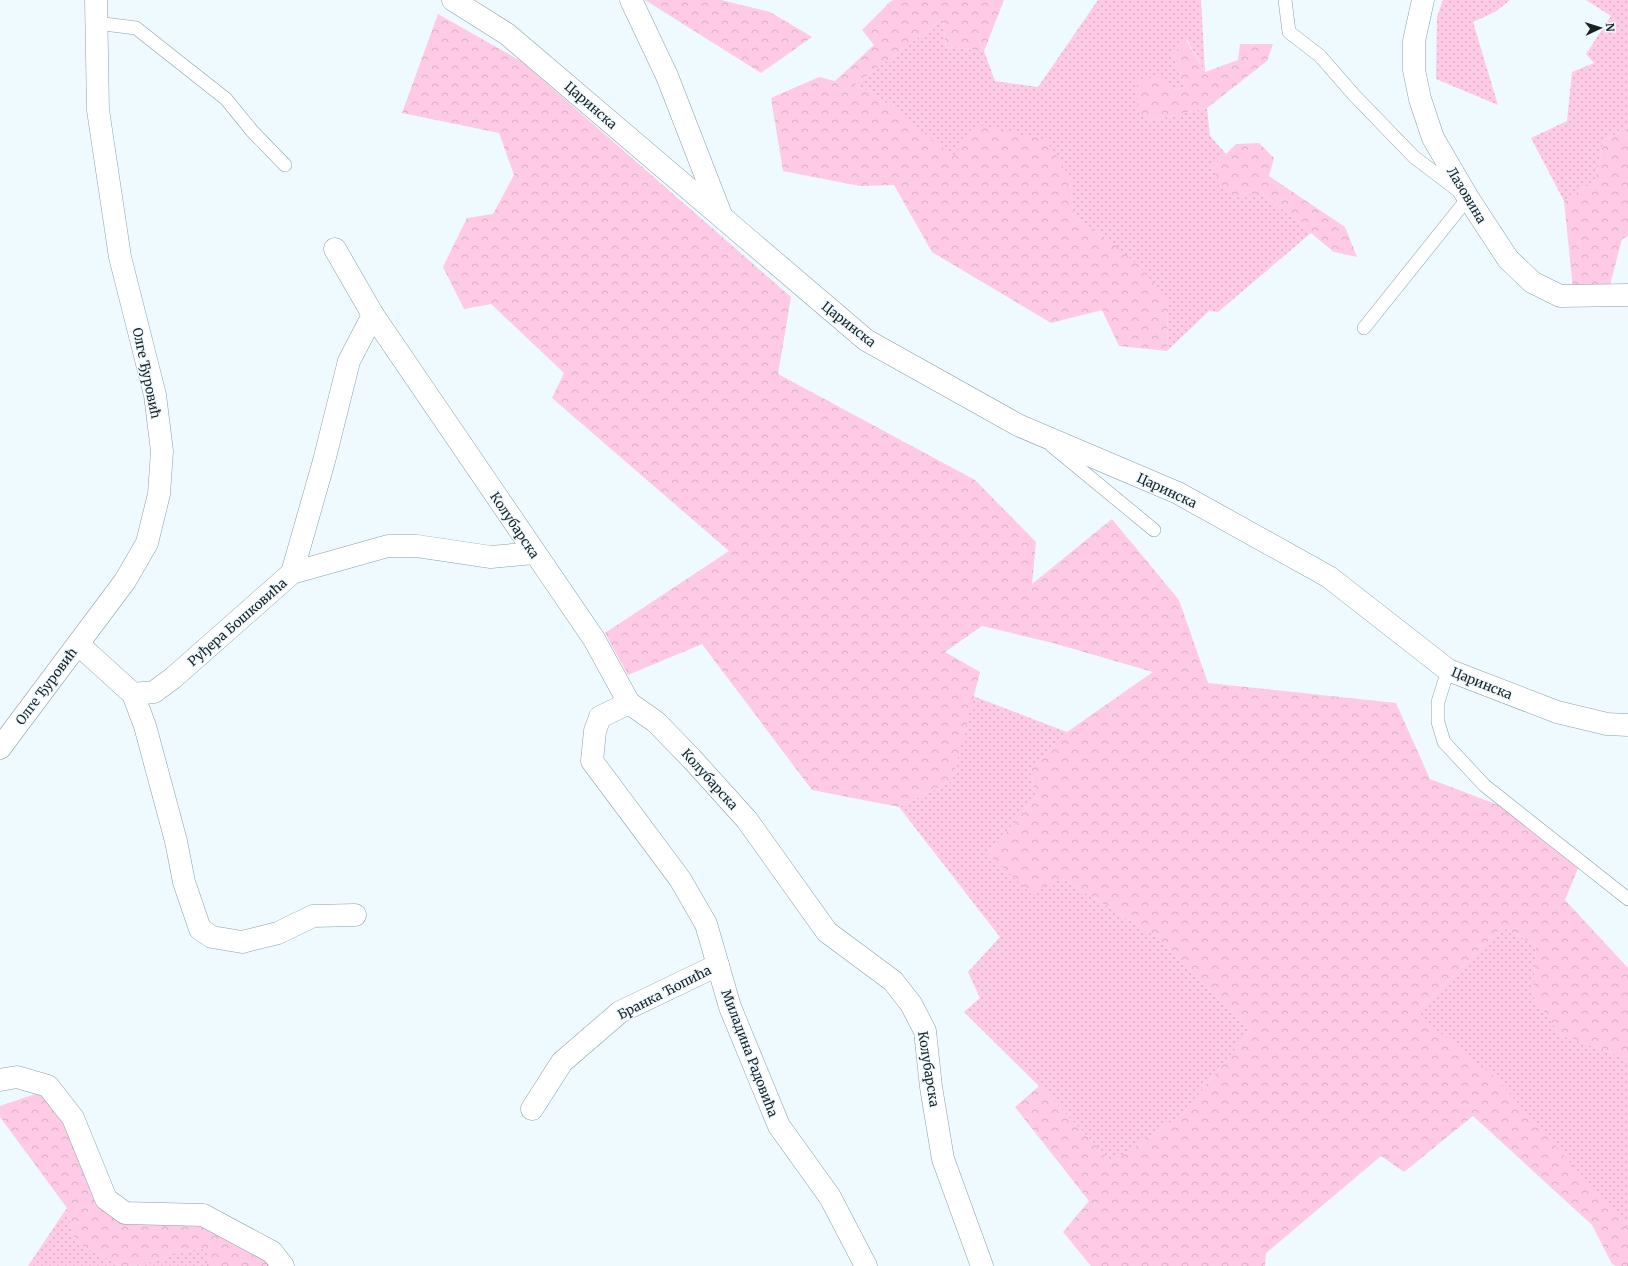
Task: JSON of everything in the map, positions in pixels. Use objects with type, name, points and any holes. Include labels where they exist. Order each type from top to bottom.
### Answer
[{"type":"street","name":"Олге Ђуровић","points":[[0,748],[125,581],[147,543],[159,494],[162,451],[155,395],[120,257],[98,110],[96,0]]},
{"type":"street","name":"Царинска","points":[[453,0],[507,34],[866,340],[1018,425],[1178,493],[1329,577],[1448,670],[1556,712],[1607,724],[1628,725]]},
{"type":"street","name":"Царинска","points":[[631,0],[667,76],[722,218]]},
{"type":"street","name":"Лазовина","points":[[1423,0],[1414,41],[1414,70],[1420,99],[1433,138],[1468,198],[1508,260],[1532,282],[1560,296],[1628,295]]},
{"type":"street","name":"Колубарска","points":[[335,249],[373,315],[594,639],[628,703],[656,722],[747,820],[827,932],[893,981],[911,1004],[925,1031],[931,1087],[943,1160],[982,1266]]},
{"type":"street","points":[[292,573],[324,461],[349,361],[373,315]]},
{"type":"street","name":"Руђера Бошковића","points":[[133,694],[154,692],[173,678],[292,573],[388,546],[417,546],[490,557],[534,553]]},
{"type":"street","points":[[78,644],[133,694],[145,726],[176,841],[184,882],[200,929],[212,937],[242,942],[278,933],[313,916],[355,915]]},
{"type":"street","name":"Миладина Радовића","points":[[628,703],[600,717],[595,731],[592,761],[680,879],[706,924],[730,1007],[780,1126],[830,1197],[866,1266]]},
{"type":"street","name":"Бранка Ћопића","points":[[532,1109],[562,1062],[620,1012],[718,965]]},
{"type":"street","points":[[0,1080],[17,1077],[48,1086],[73,1118],[106,1199],[125,1213],[203,1215],[272,1252],[283,1266]]},
{"type":"lane","points":[[1285,0],[1289,32],[1320,56],[1354,95],[1414,157],[1468,198],[1364,328]]},
{"type":"lane","points":[[96,23],[136,28],[226,99],[252,131],[285,165]]},
{"type":"lane","points":[[1036,432],[1154,530]]},
{"type":"lane","points":[[1448,670],[1438,702],[1438,722],[1444,742],[1484,785],[1628,899]]},
{"type":"green space","points":[[645,0],[721,0],[770,12],[812,37],[761,73]]},
{"type":"green space","points":[[1004,0],[984,51],[946,47],[943,19],[853,86],[873,92],[953,156],[978,125],[1046,140],[1070,177],[1073,216],[1114,244],[1141,268],[1168,301],[1167,351],[1119,346],[1102,310],[1051,323],[932,252],[894,185],[860,186],[783,171],[771,98],[819,77],[835,81],[874,45],[862,30],[891,1]]},
{"type":"green space","points":[[1098,0],[1201,0],[1205,72],[1187,40],[1173,55],[1186,87],[1173,90],[1148,121],[1207,108],[1210,136],[1226,154],[1212,168],[1262,193],[1311,233],[1218,312],[1209,311],[1167,351],[1168,301],[1114,244],[1073,216],[1070,177],[953,157],[873,92],[853,86],[943,19],[946,47],[984,51],[995,81],[1038,87]]},
{"type":"green space","points":[[1443,0],[1510,0],[1495,12],[1473,22],[1498,105],[1436,79],[1437,17]]},
{"type":"green space","points":[[1586,0],[1628,0],[1628,128],[1604,140],[1595,180],[1564,201],[1531,138],[1567,121],[1572,72],[1594,63],[1586,54],[1611,16]]},
{"type":"green space","points":[[438,14],[521,61],[791,297],[778,374],[975,480],[1036,542],[1032,584],[1112,519],[1179,600],[1208,683],[1396,703],[1430,779],[1501,806],[1579,866],[1565,900],[1628,968],[1628,1059],[1561,1035],[1533,996],[1536,945],[1502,927],[1416,1013],[1496,1078],[1628,1228],[1628,1266],[1616,1266],[1612,1264],[1592,1225],[1473,1116],[1404,1172],[1381,1156],[1266,1253],[1265,1266],[1091,1266],[1063,1232],[1089,1201],[1015,1107],[1039,1086],[1112,1162],[1182,1115],[1250,1031],[1157,937],[1061,878],[1030,893],[988,853],[1036,797],[1030,770],[1067,732],[1153,672],[1053,643],[982,626],[945,652],[980,672],[952,781],[899,807],[812,790],[702,644],[628,675],[605,633],[729,551],[552,398],[564,373],[491,304],[464,309],[443,267],[467,218],[493,214],[514,175],[499,133],[402,113]]},
{"type":"green space","points":[[1186,40],[1205,72],[1238,60],[1240,44],[1273,44],[1267,61],[1207,108],[1148,121],[1138,111],[1137,79],[1164,77],[1173,90],[1186,87],[1173,55]]},
{"type":"green space","points":[[1628,128],[1628,236],[1622,239],[1609,289],[1573,289],[1564,201],[1595,180],[1604,140]]},
{"type":"green space","points":[[1259,143],[1274,158],[1269,176],[1345,227],[1357,257],[1334,252],[1262,193],[1229,197],[1212,168],[1236,144]]},
{"type":"green space","points":[[973,696],[1067,732],[1030,770],[1036,797],[988,853],[1061,878],[1157,937],[1250,1031],[1182,1115],[1112,1162],[1039,1086],[964,1012],[980,998],[968,972],[1000,937],[899,807],[952,781]]},
{"type":"green space","points":[[1502,927],[1536,945],[1533,996],[1561,1035],[1628,1059],[1628,1228],[1416,1013]]},
{"type":"green space","points":[[38,1093],[96,1144],[102,1207],[189,1203],[259,1234],[293,1266],[206,1266],[210,1255],[200,1248],[134,1266],[121,1266],[75,1242],[67,1208],[0,1117],[0,1106]]},
{"type":"green space","points":[[67,1208],[75,1242],[121,1266],[28,1266]]},
{"type":"green space","points":[[200,1248],[210,1255],[206,1266],[134,1266]]}]
